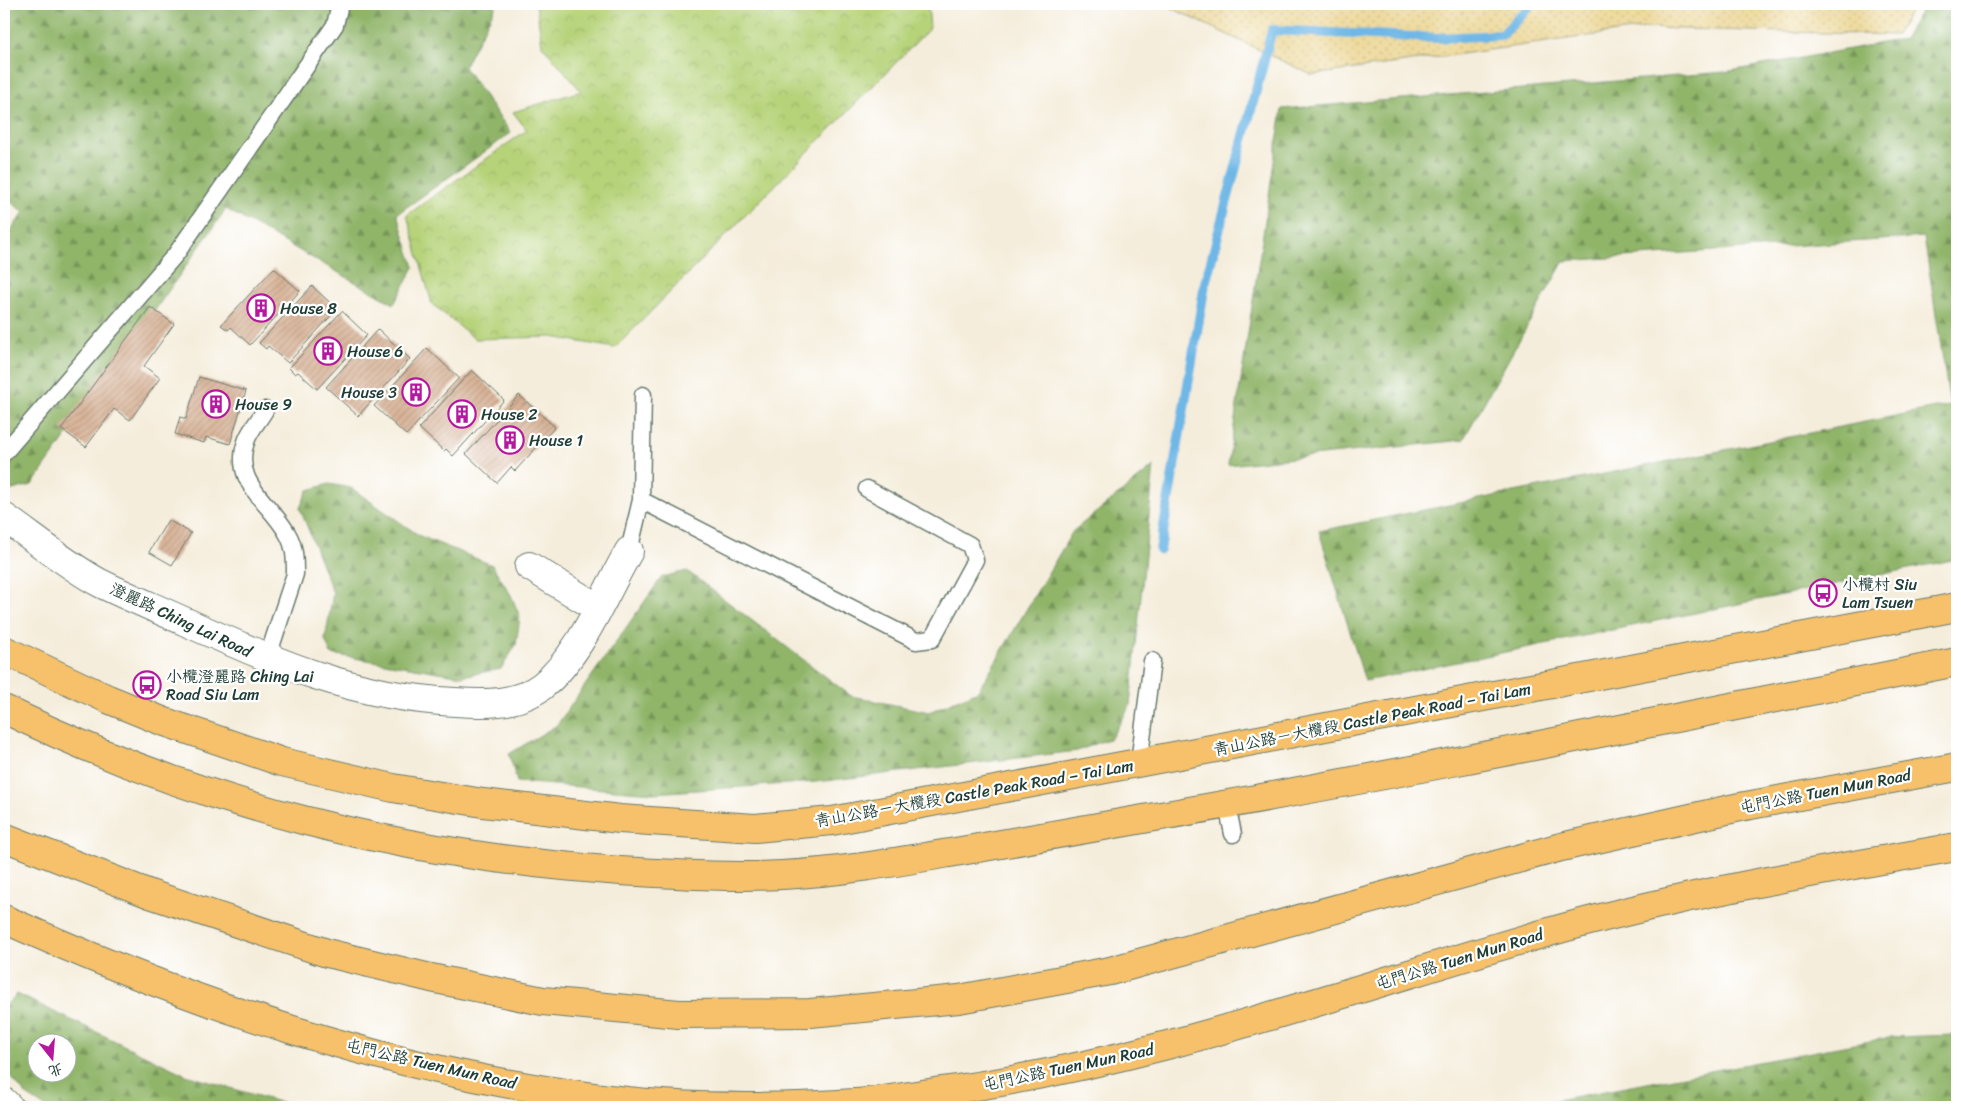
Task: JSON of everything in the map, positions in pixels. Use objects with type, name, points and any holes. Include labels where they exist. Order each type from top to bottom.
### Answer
[{"type":"main road","name":"青山公路－大欖段 Castle Peak Road – Tai Lam","points":[[4,650],[108,699],[162,721],[282,762],[393,788],[483,803],[620,819],[755,828],[832,821],[1957,607]]},
{"type":"main road","points":[[4,709],[115,760],[201,791],[302,822],[428,849],[499,860],[571,868],[714,875],[781,875],[919,858],[1226,804],[1957,662]]},
{"type":"main road","name":"屯門公路 Tuen Mun Road","points":[[4,837],[178,903],[327,952],[431,978],[543,1001],[679,1014],[810,1013],[959,999],[1110,971],[1561,847],[1740,807],[1957,767]]},
{"type":"main road","name":"屯門公路 Tuen Mun Road","points":[[4,919],[57,943],[201,999],[330,1042],[464,1075],[614,1099],[722,1107],[848,1103],[1010,1082],[1182,1043],[1545,933],[1637,910],[1768,881],[1957,847]]},
{"type":"street","name":"澄麗路 Ching Lai Road","points":[[4,517],[99,582],[267,660],[317,677],[389,694],[432,701],[497,704],[528,694],[541,687],[552,677],[593,620],[629,551]]},
{"type":"street","points":[[529,566],[598,608]]},
{"type":"street","points":[[4,1102],[9,1107]]},
{"type":"lane","points":[[4,453],[176,254],[335,25],[340,4]]},
{"type":"lane","points":[[629,551],[642,500],[644,396]]},
{"type":"lane","points":[[266,410],[247,440],[245,473],[251,487],[287,533],[293,547],[295,560],[295,574],[267,660]]},
{"type":"lane","points":[[642,500],[916,640],[932,639],[975,560],[970,546],[867,489]]},
{"type":"lane","points":[[1139,763],[1152,662]]},
{"type":"lane","points":[[1226,804],[1233,834]]},
{"type":"green space","points":[[4,4],[497,4],[464,67],[511,133],[397,214],[414,267],[394,304],[226,209],[32,485],[4,492],[4,240],[24,212],[4,197]]},
{"type":"green space","points":[[536,4],[928,4],[930,28],[615,348],[552,337],[475,339],[432,304],[407,215],[527,130],[513,112],[581,91],[542,45]]},
{"type":"green space","points":[[1925,4],[1957,4],[1957,559],[1365,681],[1319,531],[1950,405],[1924,237],[1564,261],[1463,440],[1228,465],[1282,109],[1725,72],[1904,39]]},
{"type":"green space","points":[[1154,466],[1130,706],[1111,738],[1077,751],[816,782],[653,793],[517,782],[509,754],[557,725],[662,577],[687,571],[851,696],[929,712],[978,691],[1073,531]]},
{"type":"green space","points":[[329,484],[351,488],[420,536],[492,565],[511,595],[520,617],[516,645],[501,669],[462,676],[331,654],[325,640],[333,593],[300,508],[308,490]]},
{"type":"green space","points":[[17,994],[186,1075],[296,1107],[45,1107],[25,1094],[4,1068],[4,1007]]},
{"type":"green space","points":[[1957,1035],[1957,1107],[1520,1107],[1891,1037]]},
{"type":"sand","points":[[1163,4],[1915,4],[1896,35],[1645,28],[1312,75]]},
{"type":"building","name":"House 8","points":[[274,268],[300,291],[250,345],[231,327],[228,330],[221,325]]},
{"type":"building","points":[[312,286],[337,309],[288,363],[268,346],[266,349],[259,343]]},
{"type":"building","points":[[150,307],[174,324],[144,366],[160,378],[130,420],[114,409],[86,447],[61,429]]},
{"type":"building","name":"House 6","points":[[342,311],[367,335],[317,389],[298,372],[295,374],[289,368]]},
{"type":"building","points":[[378,329],[410,359],[358,416],[326,387]]},
{"type":"building","name":"House 3","points":[[427,348],[459,378],[406,435],[374,406]]},
{"type":"building","name":"House 2","points":[[472,370],[504,400],[453,456],[446,449],[444,451],[419,428]]},
{"type":"building","name":"House 9","points":[[199,377],[246,391],[230,444],[206,437],[204,443],[175,434],[180,417],[186,419]]},
{"type":"building","name":"House 1","points":[[519,395],[555,427],[515,471],[511,467],[497,483],[466,454]]},
{"type":"building","points":[[168,520],[191,533],[172,565],[149,552]]},
{"type":"waterway","points":[[1160,550],[1205,284],[1272,30],[1434,38],[1502,35],[1532,4]]},
{"type":"place","name":"House 8","points":[[261,308]]},
{"type":"place","name":"House 6","points":[[328,351]]},
{"type":"place","name":"House 3","points":[[416,392]]},
{"type":"place","name":"House 9","points":[[216,404]]},
{"type":"place","name":"House 2","points":[[462,414]]},
{"type":"place","name":"House 1","points":[[510,440]]},
{"type":"place","name":"小欖村 Siu Lam Tsuen","points":[[1823,593]]},
{"type":"place","name":"小欖澄麗路 Ching Lai Road Siu Lam","points":[[147,685]]}]
